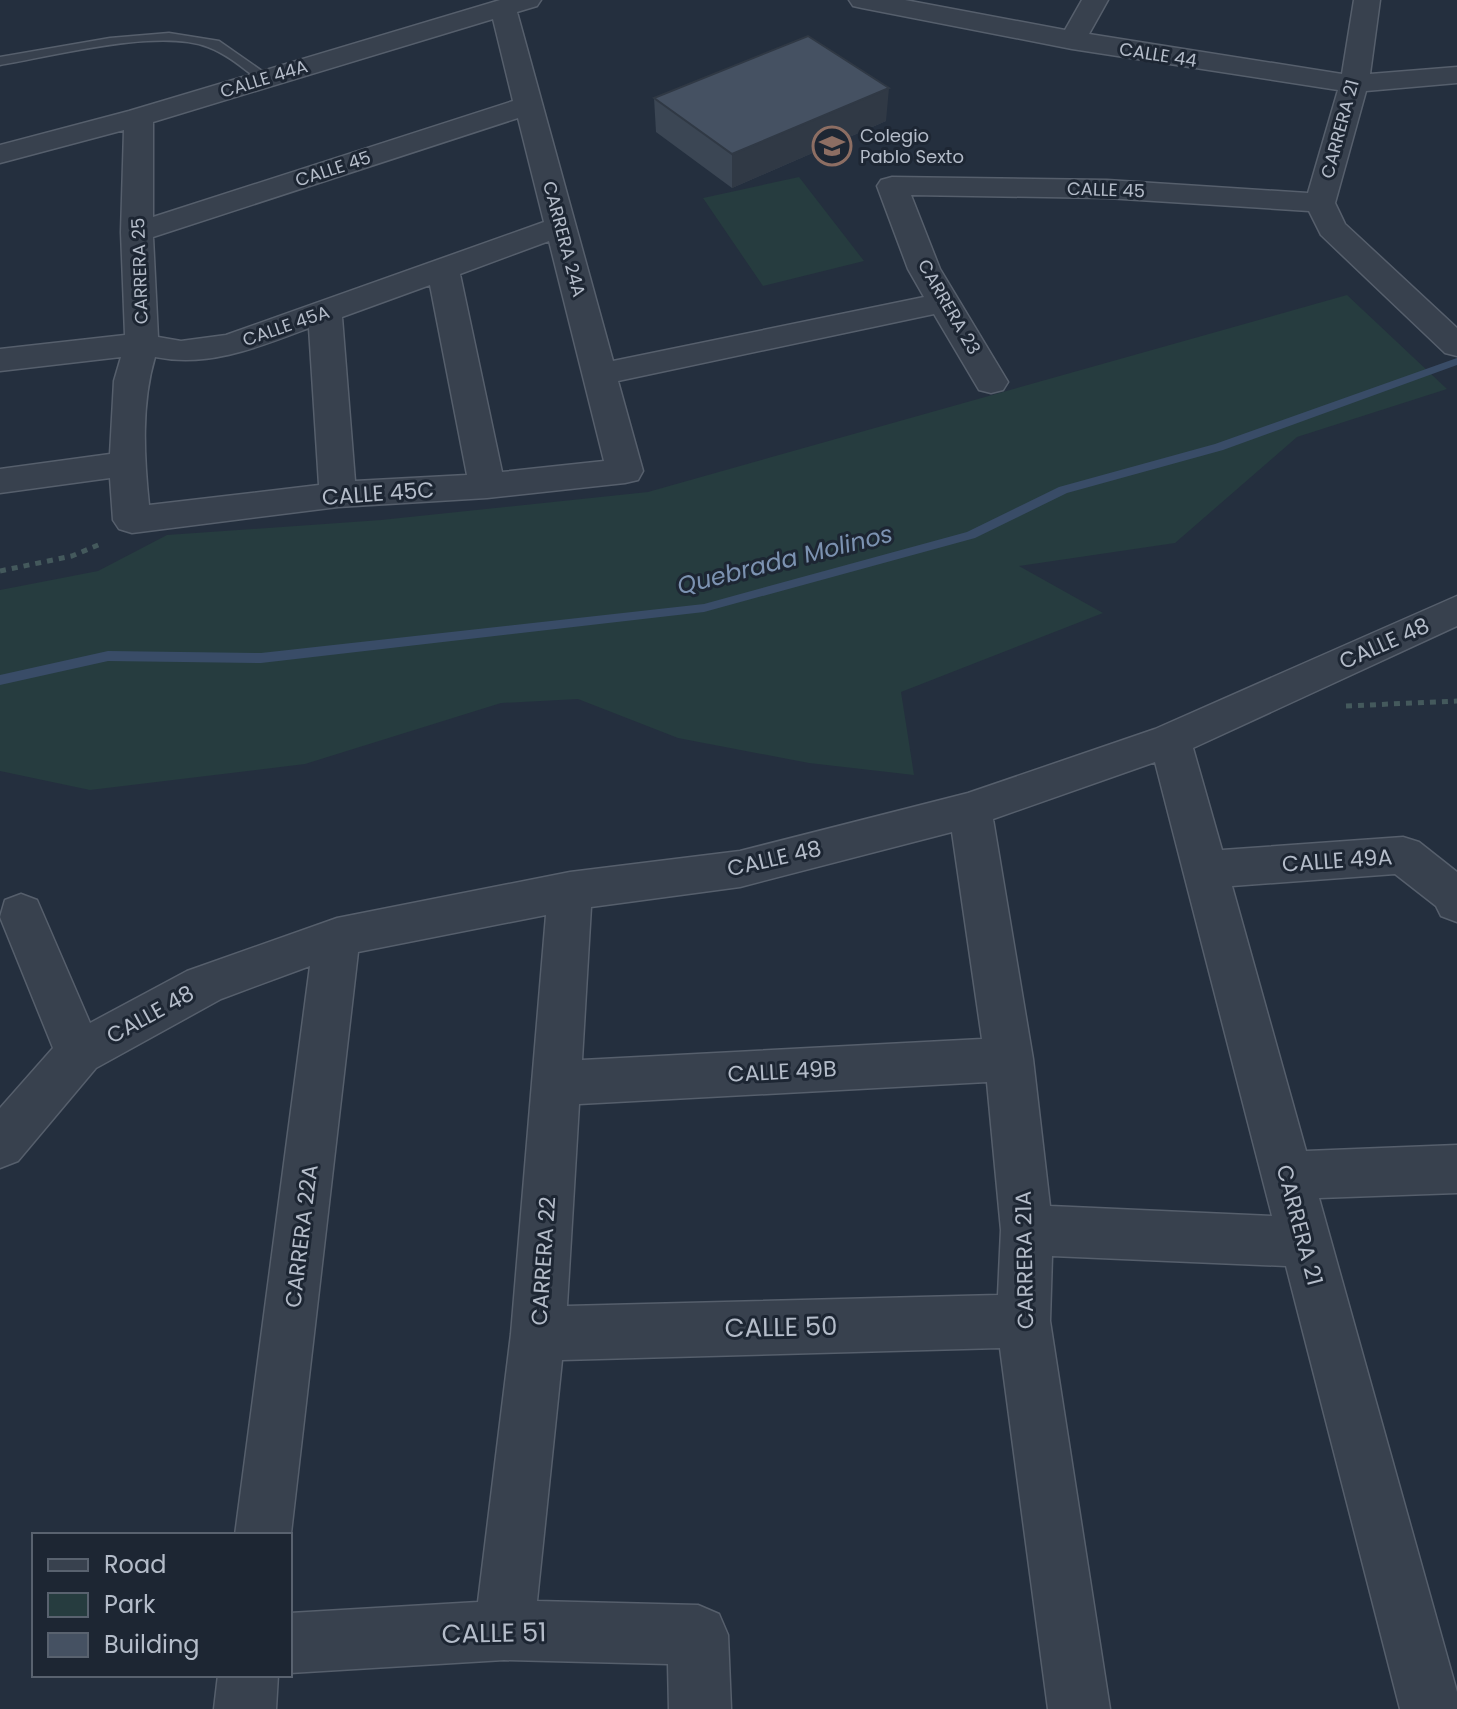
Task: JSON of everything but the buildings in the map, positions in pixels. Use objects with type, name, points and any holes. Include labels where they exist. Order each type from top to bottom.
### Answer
[{"type":"street","points":[[440,0],[461,20]]},
{"type":"street","points":[[1072,41],[1095,0]]},
{"type":"street","name":"CARRERA 21","points":[[1367,0],[1354,84],[1320,203],[1332,228],[1453,343]]},
{"type":"street","name":"CALLE 44","points":[[869,1],[1072,41],[1354,84],[1457,75]]},
{"type":"street","name":"CALLE 44A","points":[[0,154],[139,117],[515,4]]},
{"type":"street","name":"CARRERA 24A","points":[[515,4],[529,105],[625,471]]},
{"type":"street","name":"CALLE 45","points":[[137,232],[529,105]]},
{"type":"street","name":"CARRERA 25","points":[[132,520],[127,464],[131,381],[142,344],[137,232],[139,117]]},
{"type":"street","name":"CALLE 45","points":[[892,186],[1107,189],[1320,203]]},
{"type":"street","name":"CARRERA 23","points":[[892,186],[924,269],[991,382]]},
{"type":"street","name":"CALLE 45A","points":[[0,360],[142,344],[181,352],[231,345],[325,314],[559,227]]},
{"type":"street","points":[[443,270],[487,486]]},
{"type":"street","points":[[600,374],[946,302]]},
{"type":"street","points":[[325,314],[338,495]]},
{"type":"street","points":[[0,481],[127,464]]},
{"type":"street","name":"CALLE 45C","points":[[132,520],[338,495],[487,486],[625,471]]},
{"type":"street","name":"CALLE 48","points":[[79,1053],[204,985],[337,937],[570,891],[740,869],[970,810],[1170,740],[1457,610]]},
{"type":"street","name":"CARRERA 21","points":[[1170,740],[1431,1709]]},
{"type":"street","name":"CARRERA 21A","points":[[970,810],[1009,1059],[1027,1230],[1023,1321],[1079,1709]]},
{"type":"street","name":"CALLE 49A","points":[[1204,870],[1403,855],[1456,897]]},
{"type":"street","name":"CARRERA 22","points":[[504,1630],[538,1334],[570,891]]},
{"type":"street","points":[[0,1145],[79,1053],[21,913]]},
{"type":"street","name":"CARRERA 22A","points":[[264,1533],[337,937]]},
{"type":"street","name":"CALLE 49B","points":[[556,1083],[1009,1059]]},
{"type":"street","points":[[1287,1176],[1457,1169]]},
{"type":"street","points":[[1027,1230],[1305,1242]]},
{"type":"street","name":"CALLE 50","points":[[538,1334],[1023,1321]]},
{"type":"street","name":"CALLE 51","points":[[292,1643],[504,1630],[698,1635],[700,1709]]},
{"type":"street","points":[[245,1709],[248,1677]]},
{"type":"lane","points":[[0,61],[157,38],[190,39],[213,43],[265,78]]},
{"type":"path","points":[[0,571],[72,556],[103,543],[132,520]]},
{"type":"green space","points":[[799,177],[864,261],[763,286],[703,198]]},
{"type":"green space","points":[[1347,295],[1447,389],[1297,437],[1175,543],[1019,566],[1103,613],[901,692],[914,775],[809,763],[678,738],[578,699],[501,703],[305,764],[90,790],[0,771],[0,590],[98,571],[167,535],[381,520],[648,492]]},
{"type":"waterway","name":"Quebrada Molinos","points":[[0,680],[108,656],[261,658],[704,608],[971,535],[1063,490],[1219,447],[1457,361]]},
{"type":"place","name":"Colegio Pablo Sexto","points":[[832,146]]}]
